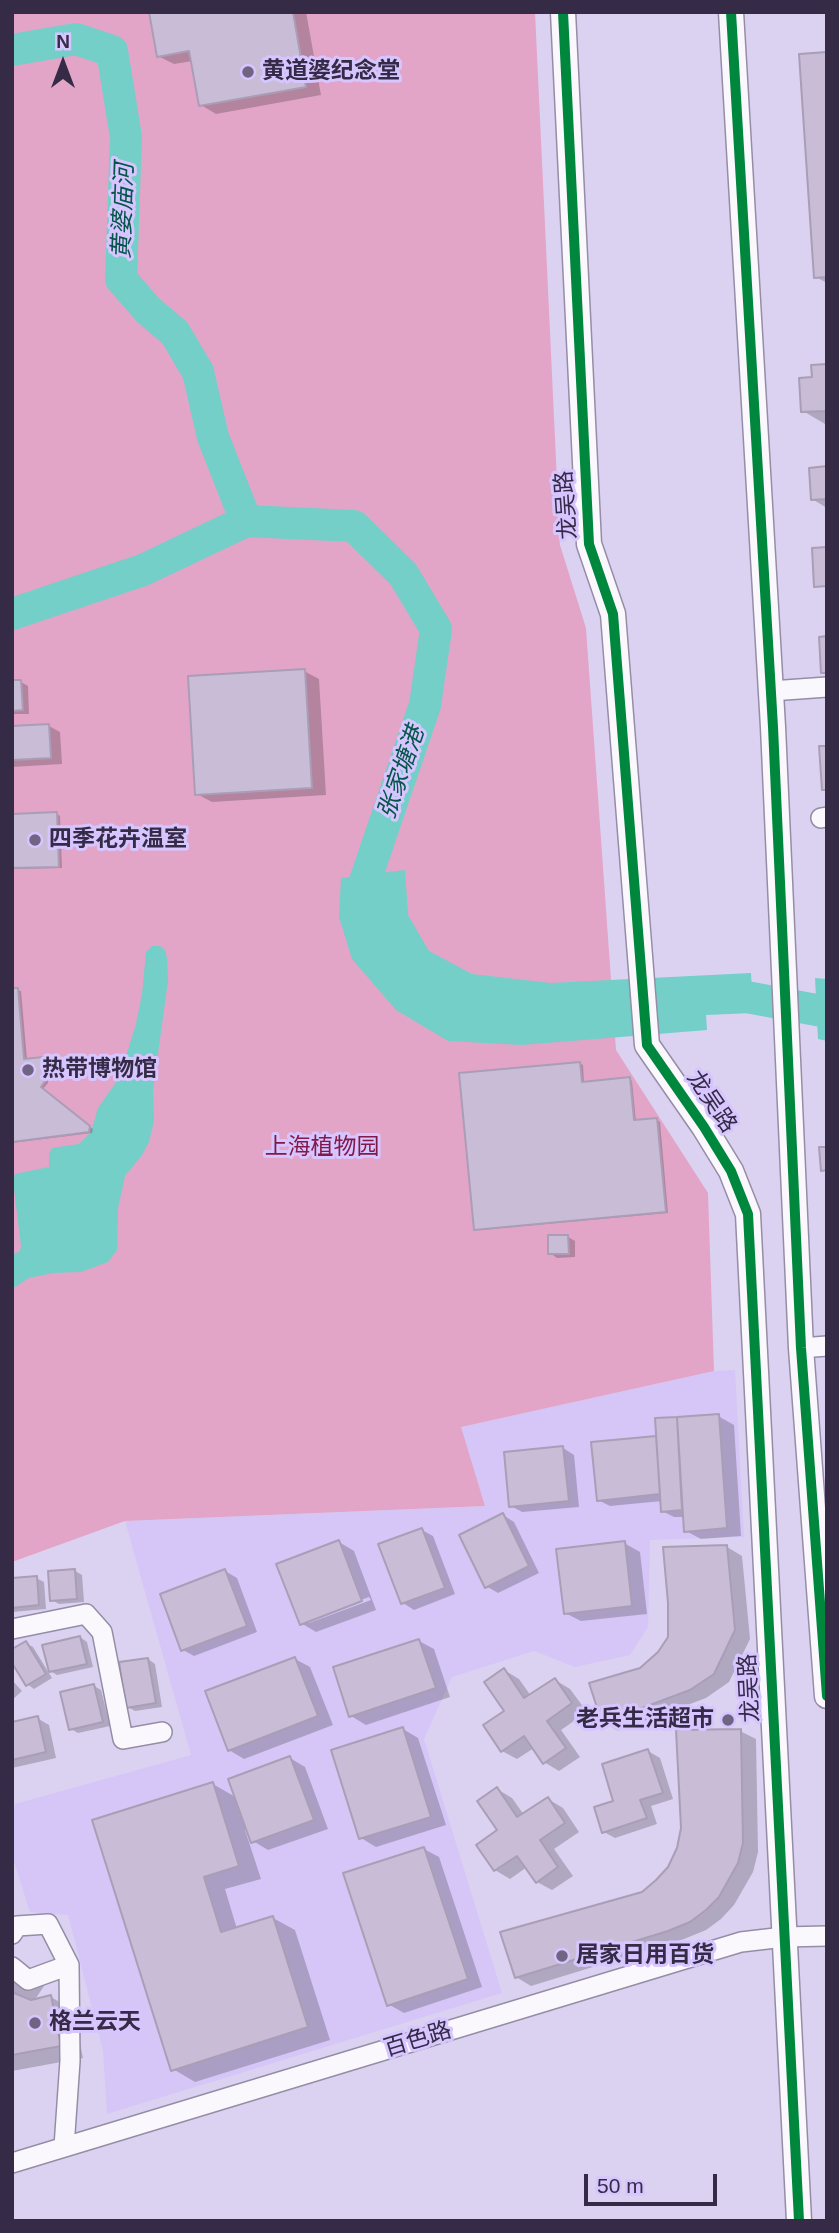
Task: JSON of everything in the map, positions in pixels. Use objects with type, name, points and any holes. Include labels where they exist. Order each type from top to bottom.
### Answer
[{"type":"main road","name":"龙吴路","points":[[563,12],[589,544],[613,614],[647,1045],[731,1171],[748,1214],[799,2221]]},
{"type":"main road","points":[[732,12],[773,727],[801,1348],[827,1696]]},
{"type":"street","points":[[771,691],[827,687]]},
{"type":"street","points":[[801,1348],[827,1346]]},
{"type":"street","points":[[12,1629],[86,1614],[102,1632],[123,1739],[162,1732]]},
{"type":"street","points":[[14,1924],[48,1924],[69,1965],[70,2061],[64,2147]]},
{"type":"street","name":"百色路","points":[[12,2163],[741,1942],[827,1936]]},
{"type":"street","points":[[12,1967],[28,1980],[69,1965]]},
{"type":"shaded area","points":[[405,870],[408,915],[429,951],[472,974],[551,983],[751,973],[753,1013],[706,1015],[707,1030],[522,1045],[448,1041],[396,1010],[352,959],[339,917],[341,878]]},
{"type":"shaded area","points":[[152,946],[160,946],[165,950],[168,980],[153,1091],[154,1121],[149,1142],[125,1176],[118,1208],[117,1250],[108,1262],[81,1272],[53,1273],[29,1278],[12,1289],[12,1254],[19,1252],[21,1247],[13,1180],[15,1174],[49,1167],[52,1148],[79,1144],[91,1132],[98,1108],[122,1069],[136,1024],[146,952]]},
{"type":"shaded area","points":[[815,978],[827,979],[827,1041],[818,1039]]},
{"type":"shaded area","points":[[735,1370],[744,1537],[650,1540],[648,1627],[630,1655],[575,1667],[534,1651],[452,1677],[424,1739],[502,1993],[107,2114],[103,2051],[68,1915],[30,1912],[12,1856],[12,1820],[15,1804],[191,1755],[125,1521],[485,1506],[460,1427],[714,1371]]},
{"type":"green space","name":"上海植物园","points":[[12,12],[535,12],[560,545],[586,628],[616,1050],[708,1193],[714,1371],[461,1427],[485,1506],[125,1521],[12,1562]]},
{"type":"building","name":"黄道婆纪念堂","points":[[149,12],[293,12],[306,87],[199,106],[189,51],[157,57]]},
{"type":"building","points":[[827,52],[827,277],[814,278],[799,54]]},
{"type":"building","points":[[827,364],[827,411],[801,412],[799,378],[812,377],[811,365]]},
{"type":"building","points":[[827,466],[827,499],[811,500],[809,468]]},
{"type":"building","points":[[827,547],[827,586],[814,587],[812,548]]},
{"type":"building","points":[[827,636],[827,673],[821,673],[819,637]]},
{"type":"building","points":[[305,669],[312,788],[195,795],[188,676]]},
{"type":"building","points":[[12,680],[21,680],[23,710],[12,711]]},
{"type":"building","points":[[49,724],[51,758],[12,760],[12,726]]},
{"type":"building","points":[[819,746],[827,746],[827,790],[822,790]]},
{"type":"building","name":"四季花卉温室","points":[[57,812],[59,867],[12,868],[12,814]]},
{"type":"building","name":"热带博物馆","points":[[12,988],[18,988],[24,1059],[43,1057],[45,1081],[41,1087],[90,1126],[89,1132],[12,1142]]},
{"type":"building","points":[[580,1062],[582,1082],[630,1077],[634,1120],[657,1118],[666,1212],[474,1230],[459,1073]]},
{"type":"building","points":[[819,1147],[827,1147],[827,1170],[821,1171]]},
{"type":"building","points":[[548,1235],[568,1235],[569,1254],[548,1254]]},
{"type":"building","points":[[719,1414],[727,1528],[684,1532],[677,1417]]},
{"type":"building","points":[[677,1417],[682,1510],[661,1512],[655,1418]]},
{"type":"building","points":[[656,1436],[660,1494],[597,1501],[591,1442]]},
{"type":"building","points":[[563,1446],[569,1501],[509,1507],[504,1452]]},
{"type":"building","points":[[503,1513],[529,1566],[485,1588],[459,1535]]},
{"type":"building","points":[[422,1528],[445,1588],[401,1604],[378,1544]]},
{"type":"building","points":[[339,1540],[362,1601],[300,1625],[276,1564]]},
{"type":"building","points":[[625,1541],[632,1606],[564,1614],[556,1549]]},
{"type":"building","points":[[727,1545],[735,1630],[714,1674],[690,1690],[602,1723],[589,1683],[640,1668],[658,1652],[668,1637],[663,1547]]},
{"type":"building","points":[[75,1569],[77,1599],[50,1601],[48,1571]]},
{"type":"building","points":[[225,1569],[247,1626],[181,1651],[160,1594]]},
{"type":"building","points":[[37,1576],[39,1605],[12,1608],[12,1578]]},
{"type":"building","points":[[80,1636],[87,1664],[49,1672],[42,1645]]},
{"type":"building","points":[[419,1639],[436,1688],[349,1717],[333,1667]]},
{"type":"building","points":[[26,1641],[46,1674],[26,1686],[12,1663],[12,1649]]},
{"type":"building","points":[[295,1657],[318,1716],[228,1751],[205,1691]]},
{"type":"building","points":[[148,1658],[156,1703],[126,1708],[119,1662]]},
{"type":"building","points":[[504,1668],[524,1698],[555,1678],[572,1703],[547,1721],[566,1748],[543,1764],[524,1736],[501,1752],[483,1725],[504,1711],[484,1682]]},
{"type":"building","points":[[94,1684],[103,1722],[69,1730],[60,1692]]},
{"type":"building","points":[[38,1716],[46,1752],[12,1760],[12,1722]]},
{"type":"building","points":[[403,1727],[431,1817],[359,1839],[331,1750]]},
{"type":"building","points":[[741,1729],[743,1843],[738,1863],[719,1897],[690,1922],[668,1931],[515,1978],[500,1932],[642,1892],[668,1867],[677,1848],[681,1828],[676,1730]]},
{"type":"building","points":[[648,1749],[663,1793],[640,1800],[647,1818],[602,1833],[594,1807],[613,1801],[602,1764]]},
{"type":"building","points":[[290,1756],[314,1820],[251,1843],[228,1779]]},
{"type":"building","points":[[213,1782],[239,1866],[204,1877],[221,1932],[273,1916],[308,2027],[171,2071],[92,1820]]},
{"type":"building","points":[[497,1787],[517,1817],[548,1797],[565,1823],[540,1840],[558,1867],[536,1883],[517,1856],[494,1871],[476,1845],[497,1830],[477,1801]]},
{"type":"building","points":[[424,1847],[468,1979],[387,2006],[343,1873]]},
{"type":"building","name":"格兰云天","points":[[12,1992],[31,2000],[51,1995],[61,2046],[12,2055]]},
{"type":"waterway","name":"黄婆庙河","points":[[12,50],[76,39],[112,51],[126,137],[121,279],[148,310],[175,333],[198,372],[213,437],[246,521]]},
{"type":"waterway","name":"张家塘港","points":[[12,614],[143,570],[246,521],[354,526],[403,574],[436,629],[425,705],[364,884],[376,913]]},
{"type":"waterway","name":"张家塘港","points":[[710,995],[736,995],[827,1012]]},
{"type":"cycle path","points":[[563,12],[589,544],[613,614],[647,1045],[731,1171],[748,1214],[799,2221]]},
{"type":"cycle path","points":[[731,12],[773,727],[801,1348],[827,1696]]},
{"type":"place","name":"黄道婆纪念堂","points":[[248,72]]},
{"type":"place","name":"四季花卉温室","points":[[35,840]]},
{"type":"place","name":"热带博物馆","points":[[28,1070]]},
{"type":"place","name":"老兵生活超市","points":[[728,1720]]},
{"type":"place","name":"居家日用百货","points":[[562,1956]]},
{"type":"place","name":"格兰云天","points":[[35,2023]]}]
